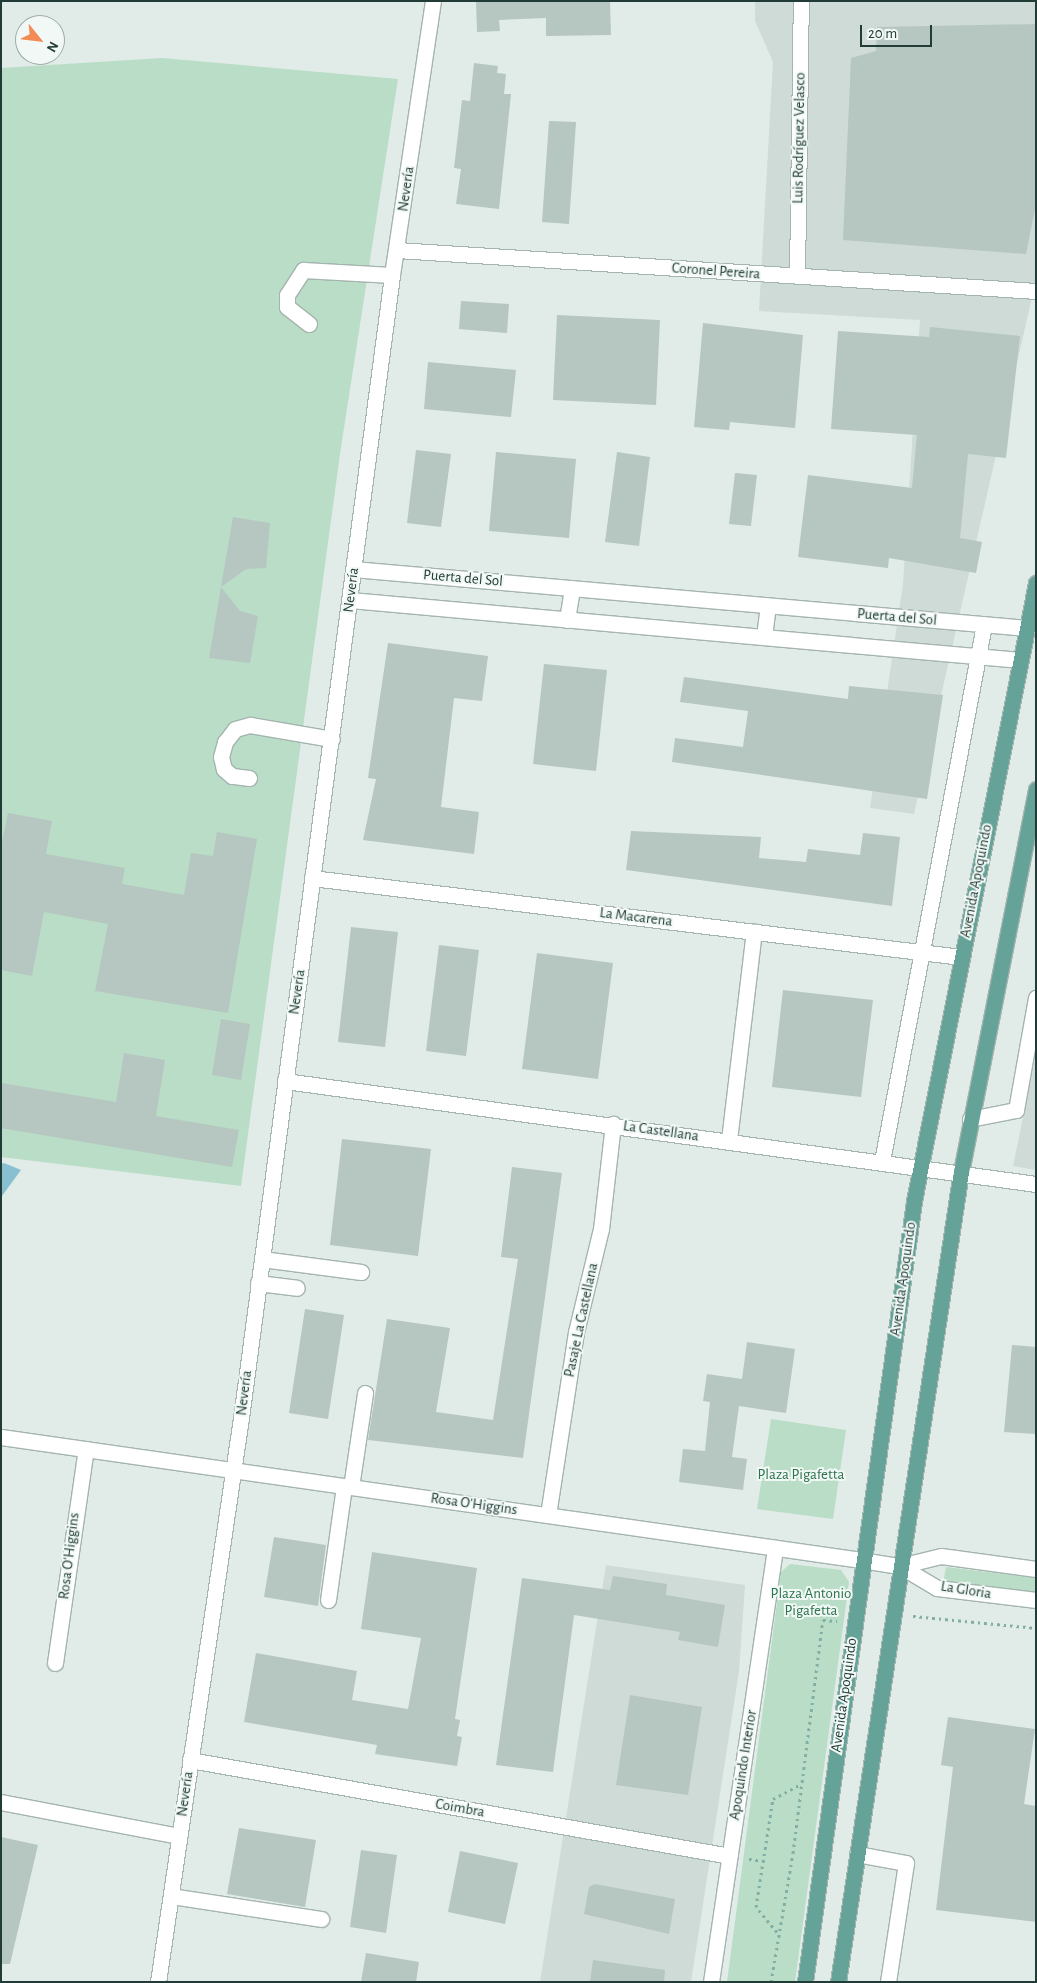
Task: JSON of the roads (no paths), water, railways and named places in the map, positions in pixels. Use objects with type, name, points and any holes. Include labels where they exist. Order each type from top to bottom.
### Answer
[{"type":"main road","name":"Avenida Apoquindo","points":[[805,1982],[861,1560],[921,1166],[1036,583]]},
{"type":"main road","points":[[838,1982],[961,1172],[1036,789]]},
{"type":"street","name":"Nevería","points":[[158,1982],[234,1470],[392,275],[433,1]]},
{"type":"street","name":"Luis Rodríguez Velasco","points":[[797,276],[801,1]]},
{"type":"street","name":"Coronel Pereira","points":[[397,250],[1036,291]]},
{"type":"street","points":[[309,324],[286,307],[286,294],[303,270],[392,275]]},
{"type":"street","name":"Puerta del Sol","points":[[354,568],[1027,628]]},
{"type":"street","points":[[567,620],[572,588]]},
{"type":"street","points":[[350,600],[1020,660]]},
{"type":"street","points":[[764,637],[768,606]]},
{"type":"street","points":[[882,1160],[920,952],[984,625]]},
{"type":"street","points":[[249,778],[232,776],[224,769],[221,756],[225,742],[235,729],[250,725],[332,739]]},
{"type":"street","name":"La Macarena","points":[[312,878],[961,957]]},
{"type":"street","points":[[729,1140],[754,932]]},
{"type":"street","points":[[970,1119],[1016,1110],[1036,998]]},
{"type":"street","name":"La Castellana","points":[[286,1081],[882,1160],[1036,1184]]},
{"type":"street","name":"Pasaje La Castellana","points":[[548,1515],[576,1332],[601,1229],[613,1124]]},
{"type":"street","points":[[262,1259],[361,1272]]},
{"type":"street","points":[[258,1284],[297,1288]]},
{"type":"street","points":[[328,1600],[365,1393]]},
{"type":"street","name":"Rosa O'Higgins","points":[[1,1437],[861,1560]]},
{"type":"street","name":"Rosa O'Higgins","points":[[55,1663],[86,1449]]},
{"type":"street","name":"Apoquindo Interior","points":[[711,1982],[775,1548]]},
{"type":"street","name":"La Gloria","points":[[900,1566],[941,1556],[1036,1569]]},
{"type":"street","name":"La Gloria","points":[[861,1560],[900,1566],[937,1588],[1036,1600]]},
{"type":"street","name":"Coimbra","points":[[190,1760],[730,1856]]},
{"type":"street","points":[[1,1802],[179,1836]]},
{"type":"street","points":[[857,1854],[906,1864],[888,1982]]},
{"type":"street","points":[[170,1896],[321,1919]]},
{"type":"water","points":[[4,1163],[21,1170],[2,1196],[1,1164]]},
{"type":"park label","name":"Plaza Pigafetta","points":[[801,1475]]},
{"type":"park label","name":"Plaza Antonio Pigafetta","points":[[811,1602]]}]
